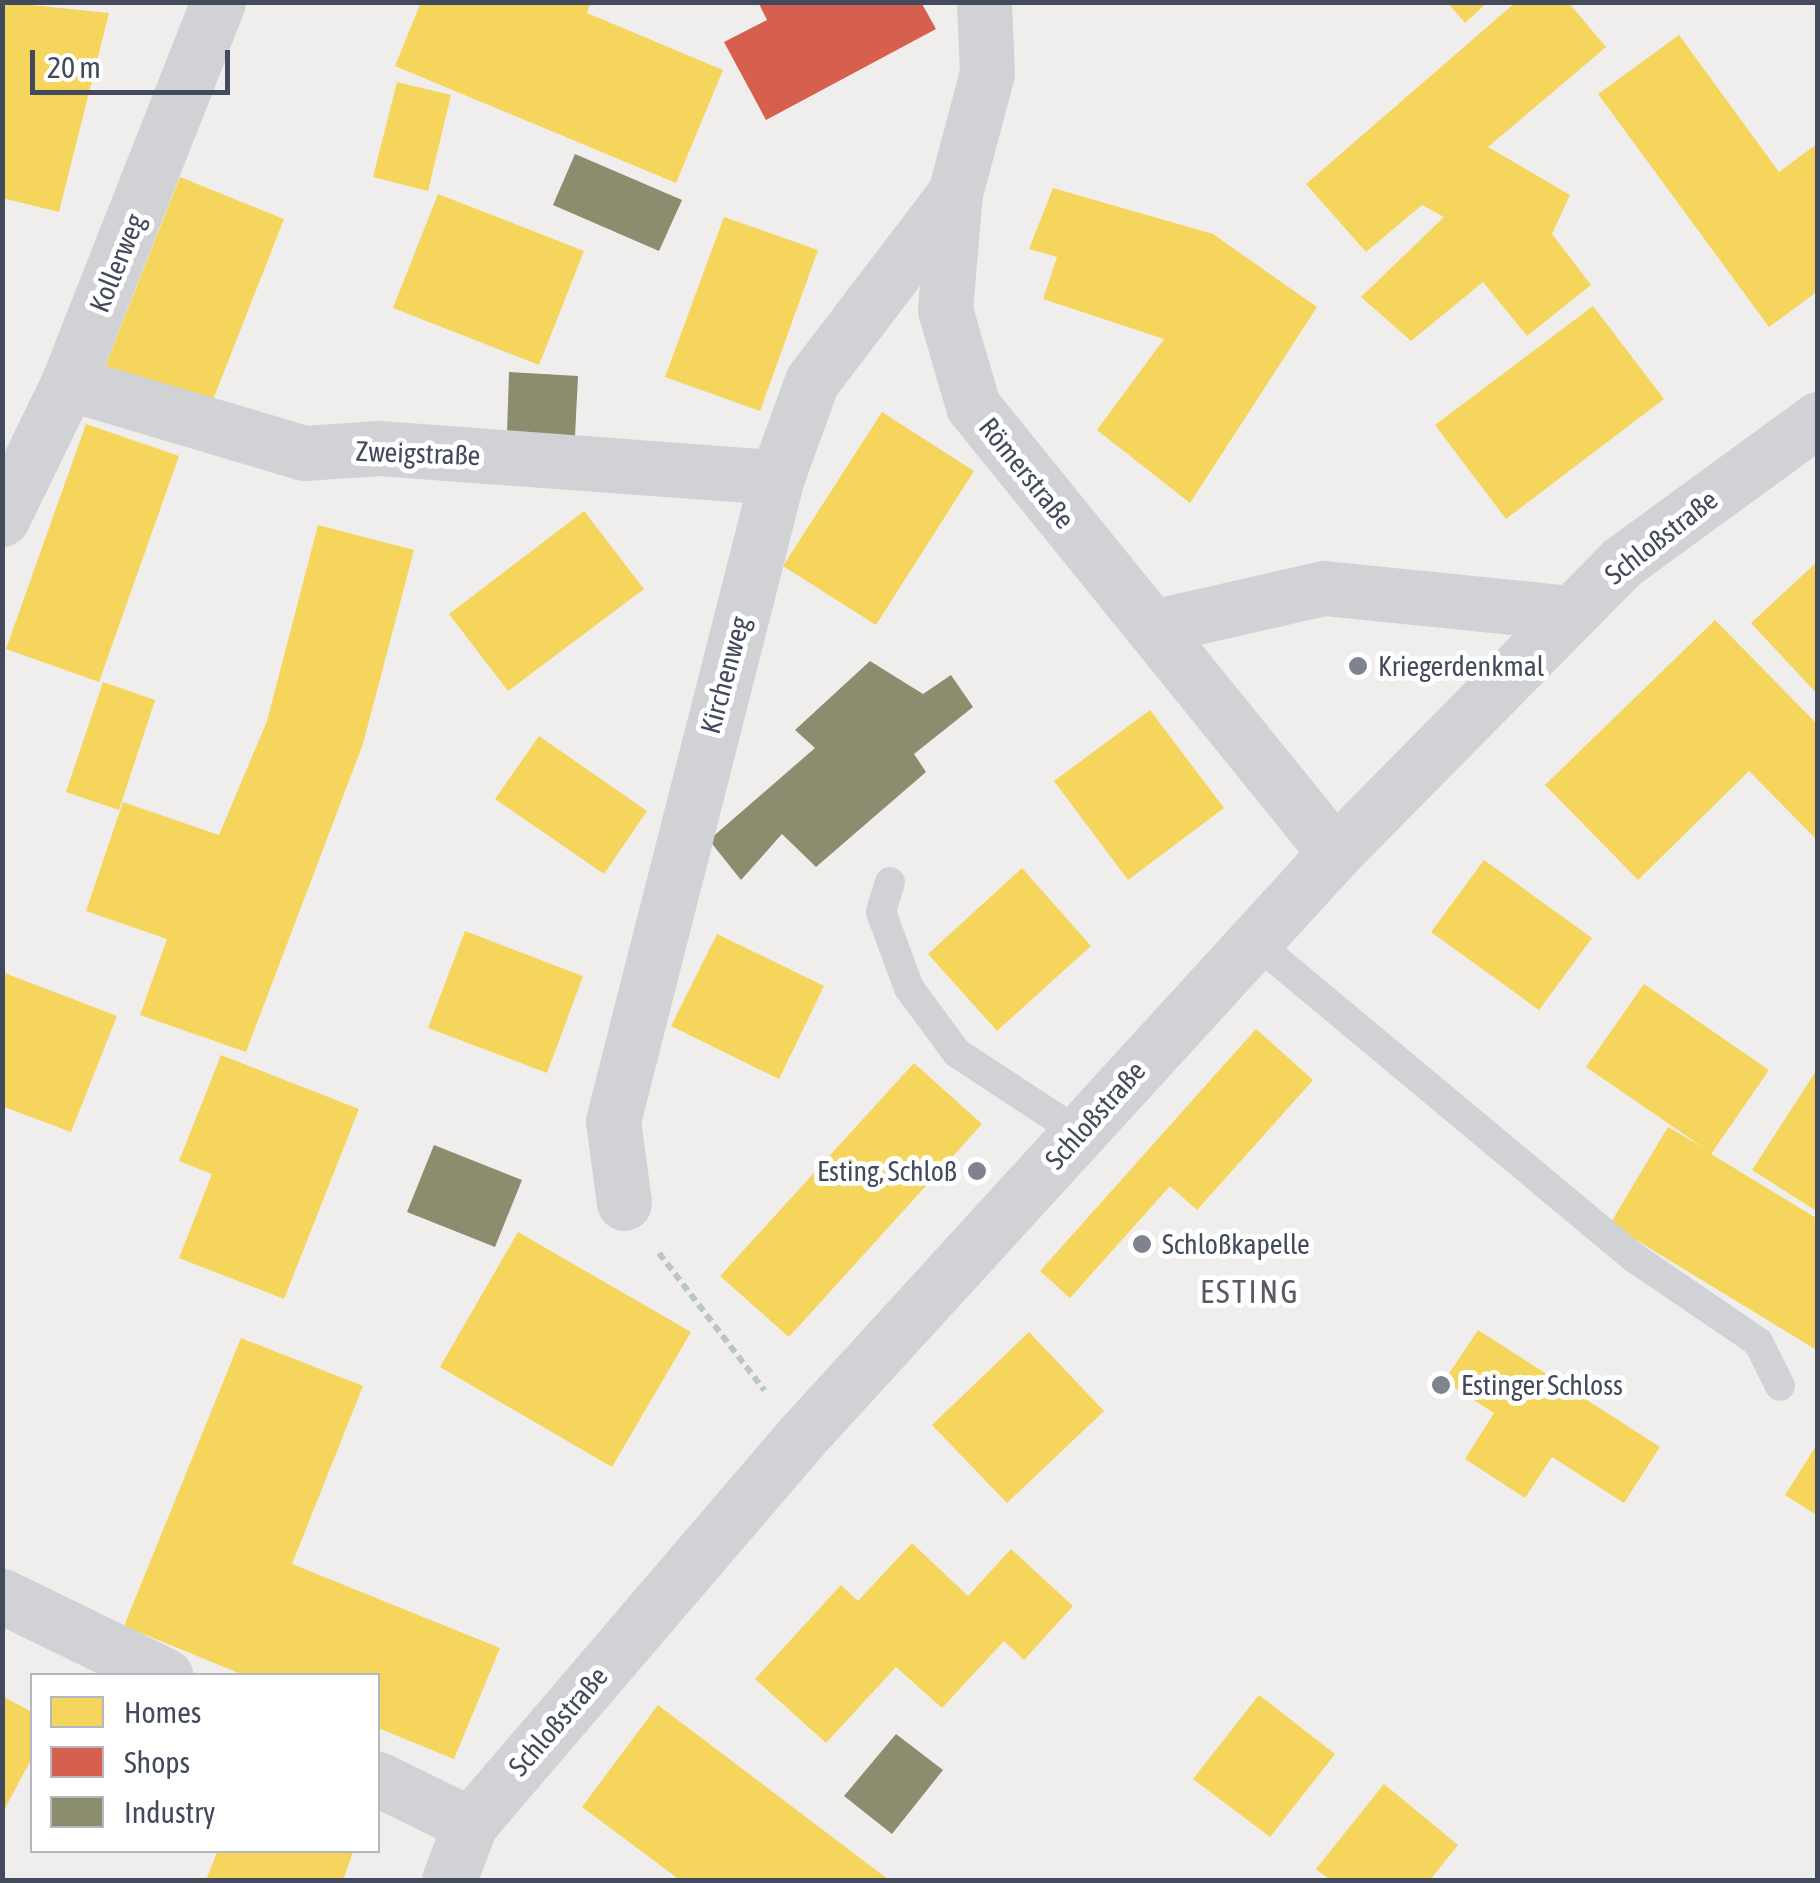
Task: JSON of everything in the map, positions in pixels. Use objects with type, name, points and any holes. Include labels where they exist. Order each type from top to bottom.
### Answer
[{"type":"street","name":"Kollerweg","points":[[2,520],[68,383],[218,2]]},
{"type":"street","name":"Römerstraße","points":[[984,2],[988,74],[954,194],[946,310],[973,406],[1335,853]]},
{"type":"street","name":"Kirchenweg","points":[[624,1203],[613,1121],[778,477],[812,381],[954,194]]},
{"type":"street","name":"Zweigstraße","points":[[68,383],[304,453],[379,448],[778,477]]},
{"type":"street","name":"Schloßstraße","points":[[449,1880],[470,1824],[803,1435],[1335,853],[1622,562],[1818,419]]},
{"type":"street","points":[[1152,627],[1324,588],[1571,612]]},
{"type":"street","points":[[2,1596],[160,1673]]},
{"type":"street","points":[[380,1780],[470,1824]]},
{"type":"lane","points":[[890,882],[881,912],[908,988],[948,1040],[1079,1132]]},
{"type":"lane","points":[[1255,942],[1633,1257],[1758,1342],[1780,1386]]},
{"type":"path","points":[[624,1203],[803,1435]]},
{"type":"building: Homes","points":[[2,2],[109,13],[59,212],[2,198]]},
{"type":"building: Homes","points":[[421,2],[591,2],[587,13],[723,70],[676,183],[395,66]]},
{"type":"building: Homes","points":[[1447,2],[1488,2],[1465,23]]},
{"type":"building: Homes","points":[[1516,2],[1568,2],[1606,47],[1488,147],[1570,195],[1552,234],[1591,285],[1527,336],[1483,282],[1411,341],[1361,297],[1444,217],[1422,205],[1366,252],[1306,184]]},
{"type":"building: Homes","points":[[1679,35],[1779,172],[1818,143],[1818,291],[1769,327],[1598,94]]},
{"type":"building: Homes","points":[[397,82],[451,95],[428,191],[373,177]]},
{"type":"building: Homes","points":[[180,177],[284,219],[209,410],[104,369]]},
{"type":"building: Homes","points":[[1053,188],[1213,234],[1317,307],[1190,503],[1097,430],[1164,339],[1043,299],[1057,257],[1029,249]]},
{"type":"building: Homes","points":[[438,194],[584,251],[539,365],[393,308]]},
{"type":"building: Homes","points":[[724,217],[818,250],[760,411],[665,377]]},
{"type":"building: Homes","points":[[1593,306],[1664,399],[1506,519],[1435,425]]},
{"type":"building: Homes","points":[[882,412],[974,471],[876,625],[783,566]]},
{"type":"building: Homes","points":[[86,424],[179,456],[99,682],[6,649]]},
{"type":"building: Homes","points":[[584,511],[644,589],[508,691],[449,614]]},
{"type":"building: Homes","points":[[318,525],[414,550],[363,744],[246,1052],[140,1015],[167,939],[86,911],[123,802],[219,835],[267,721]]},
{"type":"building: Homes","points":[[1818,561],[1818,695],[1751,623]]},
{"type":"building: Homes","points":[[1715,620],[1818,725],[1818,841],[1749,771],[1638,880],[1545,785]]},
{"type":"building: Homes","points":[[103,682],[155,700],[119,810],[66,792]]},
{"type":"building: Homes","points":[[1150,710],[1224,808],[1128,880],[1054,781]]},
{"type":"building: Homes","points":[[539,736],[647,811],[604,874],[495,799]]},
{"type":"building: Homes","points":[[1484,860],[1592,938],[1539,1010],[1431,932]]},
{"type":"building: Homes","points":[[1022,868],[1091,946],[997,1031],[928,954]]},
{"type":"building: Homes","points":[[465,931],[583,976],[547,1073],[428,1028]]},
{"type":"building: Homes","points":[[717,934],[824,986],[779,1079],[671,1026]]},
{"type":"building: Homes","points":[[2,972],[117,1016],[71,1132],[2,1106]]},
{"type":"building: Homes","points":[[1644,984],[1769,1070],[1711,1154],[1818,1219],[1818,1351],[1610,1224],[1668,1127],[1704,1148],[1586,1067]]},
{"type":"building: Homes","points":[[1256,1029],[1313,1080],[1197,1210],[1170,1186],[1070,1298],[1040,1271]]},
{"type":"building: Homes","points":[[221,1055],[359,1109],[284,1299],[179,1258],[212,1174],[179,1161]]},
{"type":"building: Homes","points":[[914,1063],[982,1124],[789,1337],[720,1276]]},
{"type":"building: Homes","points":[[1818,1068],[1818,1212],[1752,1170]]},
{"type":"building: Homes","points":[[518,1232],[691,1332],[612,1467],[440,1367]]},
{"type":"building: Homes","points":[[1478,1330],[1660,1447],[1624,1503],[1552,1457],[1525,1498],[1465,1459],[1494,1413],[1444,1381]]},
{"type":"building: Homes","points":[[1029,1332],[1104,1411],[1007,1503],[932,1425]]},
{"type":"building: Homes","points":[[241,1338],[363,1386],[292,1564],[500,1648],[454,1759],[380,1729],[380,1673],[239,1673],[124,1626]]},
{"type":"building: Homes","points":[[1818,1443],[1818,1516],[1785,1495]]},
{"type":"building: Homes","points":[[912,1543],[968,1596],[1011,1549],[1073,1606],[1024,1660],[1004,1641],[942,1708],[896,1667],[826,1743],[755,1679],[841,1585],[858,1601]]},
{"type":"building: Homes","points":[[1259,1695],[1335,1754],[1270,1837],[1193,1779]]},
{"type":"building: Homes","points":[[2,1696],[30,1711],[30,1762],[2,1814]]},
{"type":"building: Homes","points":[[658,1705],[889,1880],[680,1880],[582,1807]]},
{"type":"building: Homes","points":[[1384,1784],[1458,1845],[1430,1880],[1330,1880],[1316,1869]]},
{"type":"building: Homes","points":[[217,1853],[353,1853],[343,1880],[206,1880]]},
{"type":"building: Shops","points":[[758,2],[921,2],[936,29],[766,120],[724,42],[767,20]]},
{"type":"building: Industry","points":[[575,154],[682,200],[659,251],[553,205]]},
{"type":"building: Industry","points":[[509,372],[578,376],[575,436],[507,434]]},
{"type":"building: Industry","points":[[870,661],[923,694],[951,675],[973,707],[914,754],[926,772],[816,867],[782,834],[741,880],[709,840],[815,748],[795,730]]},
{"type":"building: Industry","points":[[434,1145],[522,1180],[495,1247],[407,1212]]},
{"type":"building: Industry","points":[[896,1734],[943,1770],[892,1834],[844,1796]]},
{"type":"place","name":"Kriegerdenkmal","points":[[1358,666]]},
{"type":"place","name":"Esting, Schloß","points":[[977,1171]]},
{"type":"place","name":"Schloßkapelle","points":[[1142,1244]]},
{"type":"place","name":"Estinger Schloss","points":[[1441,1385]]},
{"type":"district","name":"ESTING","points":[[1250,1292]]}]
